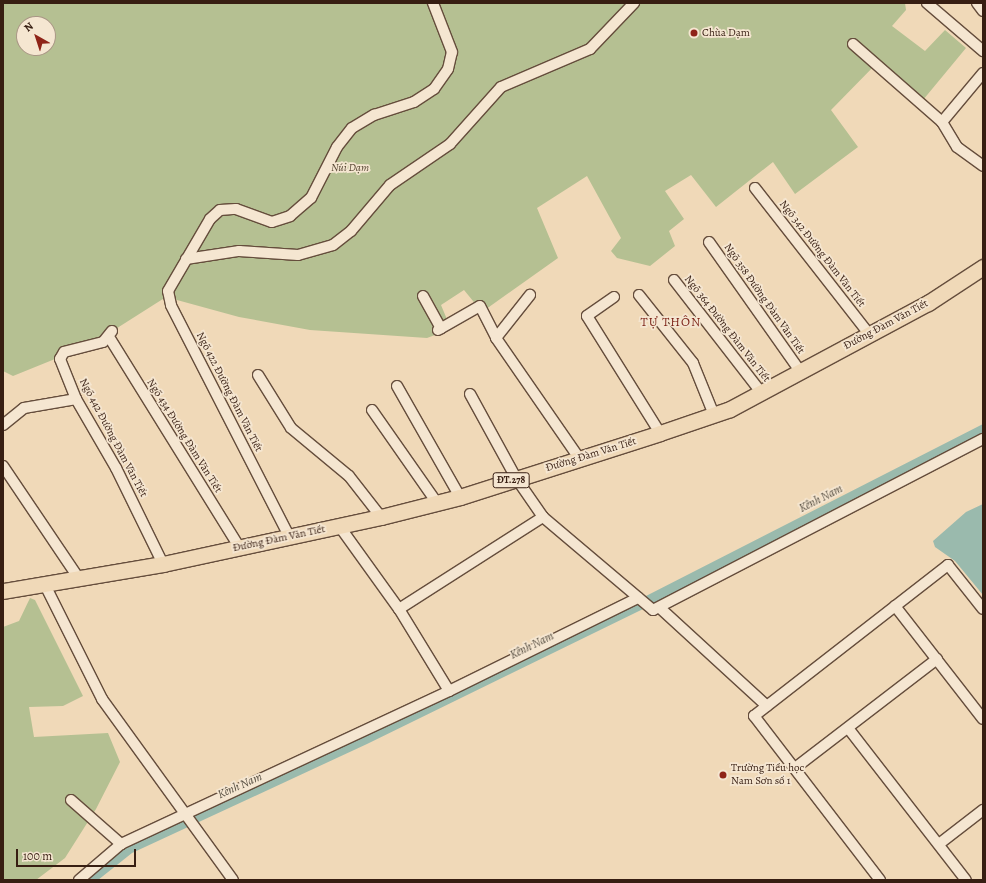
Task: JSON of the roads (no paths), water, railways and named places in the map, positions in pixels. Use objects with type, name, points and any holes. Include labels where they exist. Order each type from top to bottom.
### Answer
[{"type":"main road","name":"Đường Đàm Văn Tiết","points":[[3,591],[78,577],[163,564],[289,536],[340,527],[460,497],[660,433],[714,415],[761,392],[869,334],[983,268]]},
{"type":"street","name":"Ngõ 422 Đường Đàm Văn Tiết","points":[[289,536],[171,305],[168,291],[210,219],[220,210],[236,209],[272,222],[296,212],[311,198],[337,147],[352,128],[374,115],[414,102],[434,89],[448,69],[452,52],[433,3]]},
{"type":"street","points":[[186,259],[239,251],[298,255],[333,245],[351,231],[390,185],[450,144],[501,87],[590,49],[634,3]]},
{"type":"street","points":[[927,3],[982,46]]},
{"type":"street","points":[[977,3],[983,11]]},
{"type":"street","points":[[853,44],[942,122],[957,147],[983,166]]},
{"type":"street","points":[[942,122],[983,73]]},
{"type":"street","name":"Ngõ 342 Đường Đàm Văn Tiết","points":[[755,188],[869,334]]},
{"type":"street","name":"Ngõ 358 Đường Đàm Văn Tiết","points":[[709,242],[800,371]]},
{"type":"street","name":"Ngõ 364 Đường Đàm Văn Tiết","points":[[674,280],[761,392]]},
{"type":"street","points":[[496,338],[530,295]]},
{"type":"street","points":[[640,295],[693,363],[714,415]]},
{"type":"street","points":[[423,296],[439,329],[480,306],[496,338],[579,458]]},
{"type":"street","points":[[614,298],[587,316],[660,433]]},
{"type":"street","name":"Ngõ 442 Đường Đàm Văn Tiết","points":[[110,334],[103,342],[61,354],[76,399],[116,468],[163,564]]},
{"type":"street","name":"Ngõ 434 Đường Đàm Văn Tiết","points":[[110,334],[239,547]]},
{"type":"street","points":[[258,375],[291,428],[349,476],[381,517]]},
{"type":"street","points":[[397,386],[460,497]]},
{"type":"street","points":[[470,394],[516,478],[542,516],[638,598],[656,609],[767,706]]},
{"type":"street","points":[[3,425],[24,408],[76,399]]},
{"type":"street","points":[[372,410],[437,503]]},
{"type":"street","points":[[656,609],[983,439]]},
{"type":"street","points":[[4,468],[78,577]]},
{"type":"street","points":[[399,609],[542,516]]},
{"type":"street","points":[[340,527],[399,609],[449,691]]},
{"type":"street","points":[[880,880],[754,716],[948,565],[983,609]]},
{"type":"street","points":[[44,583],[102,699],[196,834],[233,880]]},
{"type":"street","points":[[79,880],[121,844],[449,691],[638,598]]},
{"type":"street","points":[[895,606],[983,718]]},
{"type":"street","points":[[795,768],[937,659]]},
{"type":"street","points":[[848,728],[966,880]]},
{"type":"street","points":[[71,800],[121,844]]},
{"type":"street","points":[[938,844],[983,810]]},
{"type":"place","name":"Chùa Dạm","points":[[694,33]]},
{"type":"place","name":"Trường Tiểu học Nam Sơn số 1","points":[[723,775]]},
{"type":"district","name":"TỰ THÔN","points":[[671,322]]},
{"type":"park label","name":"Núi Dạm","points":[[350,168]]},
{"type":"water label","name":"Kênh Nam","points":[[821,499]]},
{"type":"water label","name":"Kênh Nam","points":[[532,646]]},
{"type":"water label","name":"Kênh Nam","points":[[240,786]]}]
